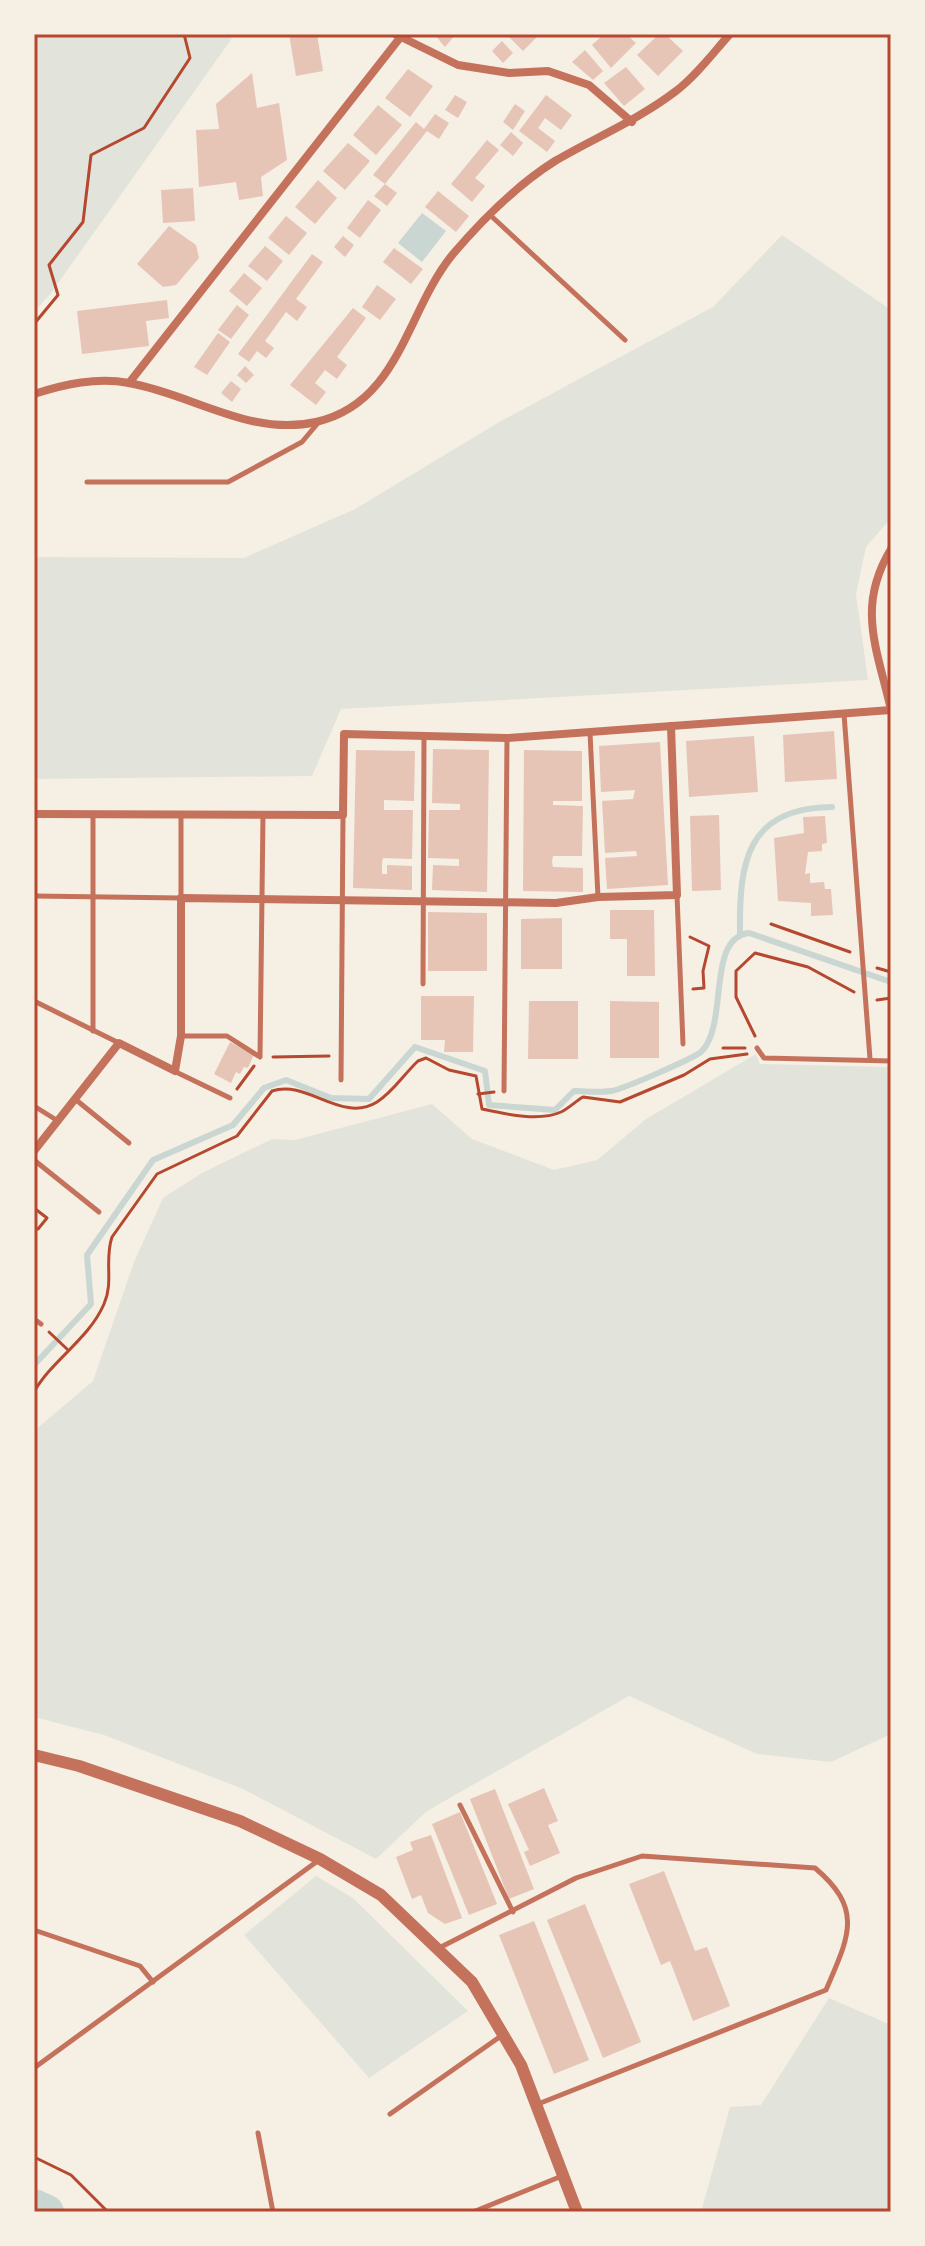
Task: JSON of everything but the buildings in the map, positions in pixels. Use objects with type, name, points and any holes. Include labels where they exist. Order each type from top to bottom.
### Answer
[{"type":"street","points":[[34,394],[87,382],[129,383],[242,420],[285,426],[319,422],[366,398],[386,376],[450,257],[489,214],[554,162],[632,122],[679,89],[730,34]]},
{"type":"street","points":[[129,383],[397,36],[458,65],[509,73],[548,71],[589,85],[632,122]]},
{"type":"street","points":[[34,814],[343,815],[344,734],[507,738],[891,710],[870,599],[878,571],[891,549]]},
{"type":"street","points":[[34,1151],[119,1043],[175,1071],[181,1036],[181,898],[556,903],[598,897],[677,895],[671,726]]},
{"type":"street","points":[[34,1755],[79,1766],[240,1821],[320,1859],[381,1895],[472,1982],[521,2065],[577,2212]]},
{"type":"lane","points":[[489,214],[625,340]]},
{"type":"lane","points":[[87,482],[228,482],[302,442],[319,422]]},
{"type":"lane","points":[[844,714],[870,1059]]},
{"type":"lane","points":[[590,732],[598,897]]},
{"type":"lane","points":[[423,984],[424,736]]},
{"type":"lane","points":[[504,1091],[507,738]]},
{"type":"lane","points":[[93,814],[93,1031]]},
{"type":"lane","points":[[34,896],[181,898],[181,815]]},
{"type":"lane","points":[[260,1057],[263,815]]},
{"type":"lane","points":[[341,1080],[343,815]]},
{"type":"lane","points":[[677,895],[683,1044]]},
{"type":"lane","points":[[34,1001],[119,1043]]},
{"type":"lane","points":[[181,1036],[227,1036],[260,1057]]},
{"type":"lane","points":[[757,1048],[764,1058],[891,1061]]},
{"type":"lane","points":[[175,1071],[230,1098]]},
{"type":"lane","points":[[75,1099],[129,1143]]},
{"type":"lane","points":[[34,1106],[58,1121]]},
{"type":"lane","points":[[34,1160],[99,1212]]},
{"type":"lane","points":[[34,1319],[41,1324]]},
{"type":"lane","points":[[460,1805],[513,1912]]},
{"type":"lane","points":[[437,1949],[576,1878],[642,1856],[815,1868],[834,1883],[850,1915],[848,1938],[826,1990],[537,2104]]},
{"type":"lane","points":[[34,2068],[320,1859]]},
{"type":"lane","points":[[34,1930],[140,1966],[153,1982]]},
{"type":"lane","points":[[390,2114],[504,2035]]},
{"type":"lane","points":[[258,2133],[273,2212]]},
{"type":"lane","points":[[473,2212],[563,2176]]},
{"type":"path","points":[[34,324],[58,295],[49,265],[83,222],[91,155],[144,128],[190,58],[184,34]]},
{"type":"path","points":[[771,924],[843,948],[891,972]]},
{"type":"path","points":[[679,932],[709,946],[703,971],[704,988]]},
{"type":"path","points":[[757,1048],[754,1029],[736,997],[736,971],[755,953],[808,967],[845,985],[865,1003],[891,998]]},
{"type":"path","points":[[723,1048],[757,1048]]},
{"type":"path","points":[[34,1392],[97,1318],[110,1287],[108,1247],[117,1226],[157,1174],[237,1136],[272,1091],[290,1088],[337,1105],[364,1107],[379,1101],[422,1058],[476,1076],[482,1109],[501,1113],[557,1113],[583,1097],[610,1102],[628,1099],[710,1059],[738,1057],[757,1048]]},
{"type":"path","points":[[230,1098],[260,1057],[341,1056]]},
{"type":"path","points":[[478,1094],[494,1092]]},
{"type":"path","points":[[34,1208],[47,1218],[38,1229]]},
{"type":"path","points":[[41,1324],[68,1350]]},
{"type":"path","points":[[34,2157],[71,2175],[108,2212]]},
{"type":"shaded area","points":[[34,34],[235,34],[51,293],[34,312]]},
{"type":"shaded area","points":[[422,213],[446,231],[422,262],[398,243]]},
{"type":"shaded area","points":[[782,235],[891,310],[891,518],[866,547],[856,594],[868,680],[341,709],[312,776],[34,779],[34,534],[37,557],[244,558],[355,509],[501,421],[713,307]]},
{"type":"shaded area","points":[[756,1054],[760,1064],[891,1067],[891,1734],[831,1762],[757,1754],[629,1696],[427,1811],[376,1859],[243,1789],[104,1735],[34,1717],[34,1431],[93,1381],[134,1262],[163,1198],[202,1173],[272,1139],[295,1140],[432,1104],[472,1139],[554,1170],[597,1160],[646,1119]]},
{"type":"shaded area","points":[[316,1876],[353,1898],[468,2011],[369,2078],[244,1935]]},
{"type":"shaded area","points":[[829,1998],[891,2025],[891,2212],[701,2212],[730,2107],[761,2105]]},
{"type":"waterway","points":[[740,934],[746,862],[765,828],[782,817],[804,810],[832,807]]},
{"type":"waterway","points":[[34,1365],[91,1304],[87,1255],[153,1160],[233,1125],[264,1088],[286,1080],[331,1098],[369,1099],[415,1047],[485,1071],[489,1105],[555,1110],[574,1091],[618,1089],[702,1051],[715,1021],[727,949],[736,938],[749,933],[891,982]]},
{"type":"waterway","points":[[34,2206],[47,2212]]}]
